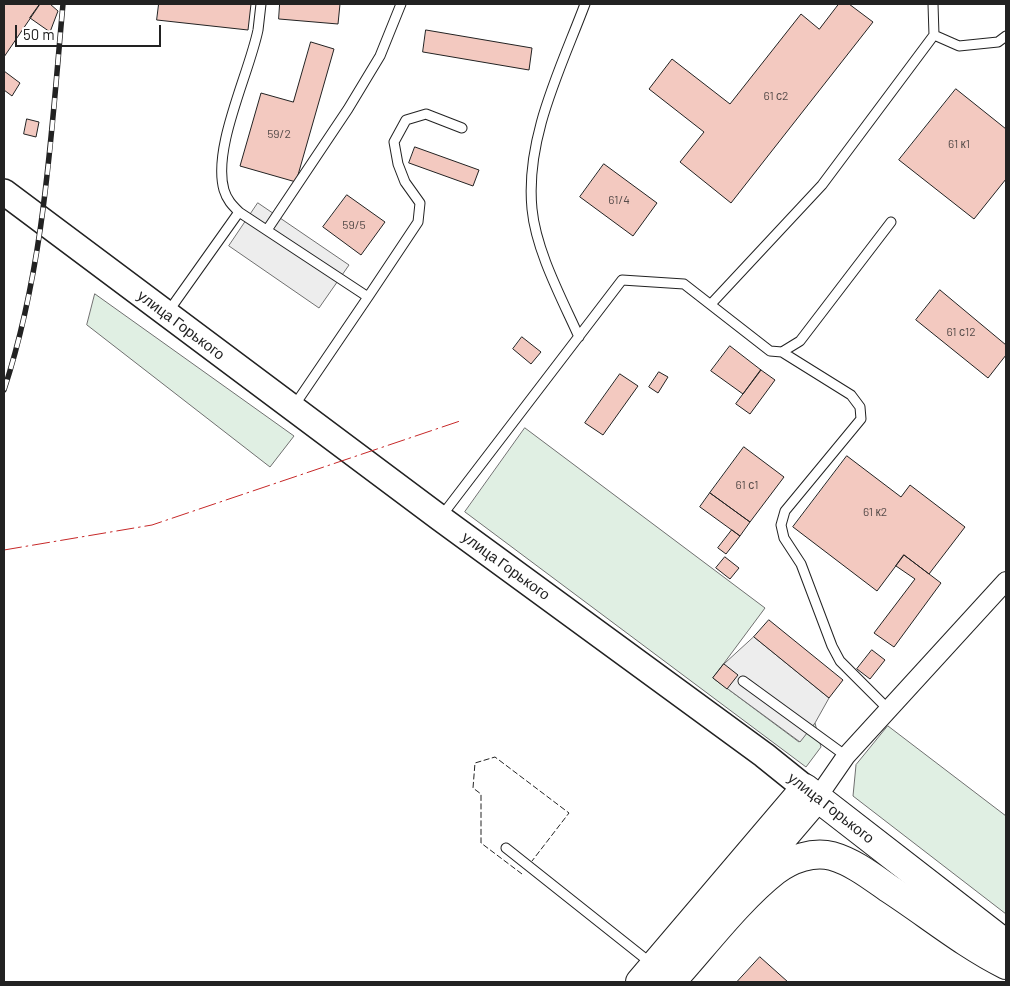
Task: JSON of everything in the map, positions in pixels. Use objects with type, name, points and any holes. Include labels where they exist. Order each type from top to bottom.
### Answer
[{"type":"main road","name":"улица Горького","points":[[4,192],[440,518],[764,755],[1006,944]]},
{"type":"main road","points":[[656,978],[811,793]]},
{"type":"main road","points":[[656,978],[776,870],[796,860],[815,854],[833,856],[857,867],[977,951],[1006,965]]},
{"type":"street","points":[[811,793],[1006,581]]},
{"type":"lane","points":[[260,4],[258,30],[224,146],[222,175],[228,201],[239,212],[368,297]]},
{"type":"lane","points":[[267,230],[376,64],[400,4]]},
{"type":"lane","points":[[579,337],[546,265],[532,210],[532,175],[542,119],[585,4]]},
{"type":"lane","points":[[710,304],[822,185],[934,35],[933,4]]},
{"type":"lane","points":[[934,35],[958,46],[998,42],[1006,36]]},
{"type":"lane","points":[[293,408],[418,222],[420,203],[406,182],[398,164],[394,142],[406,120],[426,114],[462,128]]},
{"type":"lane","points":[[166,314],[239,212]]},
{"type":"lane","points":[[782,352],[800,341],[891,222]]},
{"type":"lane","points":[[440,518],[622,280],[684,284],[770,351],[782,352],[851,395],[860,407],[861,418],[785,511],[781,524],[784,538],[801,564],[832,646],[840,661],[888,710]]},
{"type":"lane","points":[[743,681],[846,756]]},
{"type":"lane","points":[[506,848],[656,978]]},
{"type":"green space","points":[[95,294],[294,436],[270,467],[87,325]]},
{"type":"green space","points":[[525,428],[765,608],[713,678],[799,742],[815,723],[821,747],[806,767],[465,512]]},
{"type":"green space","points":[[888,726],[1006,816],[1006,914],[853,796],[856,765]]},
{"type":"shaded area","points":[[258,203],[349,265],[319,308],[229,246]]},
{"type":"shaded area","points":[[754,637],[829,698],[815,723],[800,742],[713,678],[724,664]]},
{"type":"building","points":[[4,4],[40,4],[4,57]]},
{"type":"building","points":[[40,4],[50,4],[58,11],[50,32],[30,18]]},
{"type":"building","points":[[159,4],[251,4],[248,30],[157,20]]},
{"type":"building","points":[[280,4],[340,4],[338,24],[279,19]]},
{"type":"building","points":[[839,4],[849,4],[873,22],[731,203],[680,162],[704,132],[649,89],[672,59],[730,104],[801,14],[819,29]]},
{"type":"building","points":[[426,30],[532,48],[529,70],[423,52]]},
{"type":"building","points":[[311,42],[334,49],[296,182],[240,166],[261,93],[293,102]]},
{"type":"building","points":[[4,71],[20,83],[12,96],[4,90]]},
{"type":"building","points":[[956,89],[1006,129],[1006,179],[974,219],[899,160]]},
{"type":"building","points":[[27,119],[39,122],[36,137],[24,134]]},
{"type":"building","points":[[415,147],[479,170],[473,186],[409,163]]},
{"type":"building","points":[[604,164],[657,203],[633,236],[580,197]]},
{"type":"building","points":[[347,195],[385,222],[361,255],[323,227]]},
{"type":"building","points":[[940,290],[1006,345],[1006,355],[988,378],[916,320]]},
{"type":"building","points":[[522,337],[541,352],[531,364],[513,349]]},
{"type":"building","points":[[730,346],[761,370],[743,394],[711,371]]},
{"type":"building","points":[[761,370],[775,380],[750,414],[736,404]]},
{"type":"building","points":[[659,372],[668,377],[658,393],[649,387]]},
{"type":"building","points":[[620,374],[638,386],[603,435],[585,423]]},
{"type":"building","points":[[744,447],[784,477],[750,522],[710,493]]},
{"type":"building","points":[[847,456],[901,497],[910,485],[965,527],[929,574],[904,555],[877,591],[793,527]]},
{"type":"building","points":[[710,493],[750,522],[740,536],[700,507]]},
{"type":"building","points":[[732,530],[740,536],[726,554],[718,548]]},
{"type":"building","points":[[904,555],[941,583],[894,647],[874,633],[915,579],[896,566]]},
{"type":"building","points":[[725,557],[739,568],[730,579],[716,568]]},
{"type":"building","points":[[769,620],[843,680],[829,698],[754,637]]},
{"type":"building","points":[[872,650],[885,660],[870,679],[857,669]]},
{"type":"building","points":[[724,664],[738,675],[727,689],[713,678]]},
{"type":"building","points":[[760,957],[788,982],[737,982]]},
{"type":"railway","points":[[4,390],[18,343],[38,247],[50,150],[63,4]]},
{"type":"fence","points":[[522,874],[481,843],[481,794],[473,788],[475,763],[495,757],[569,813],[532,861]]},
{"type":"power","points":[[4,550],[152,525],[460,421]]}]
